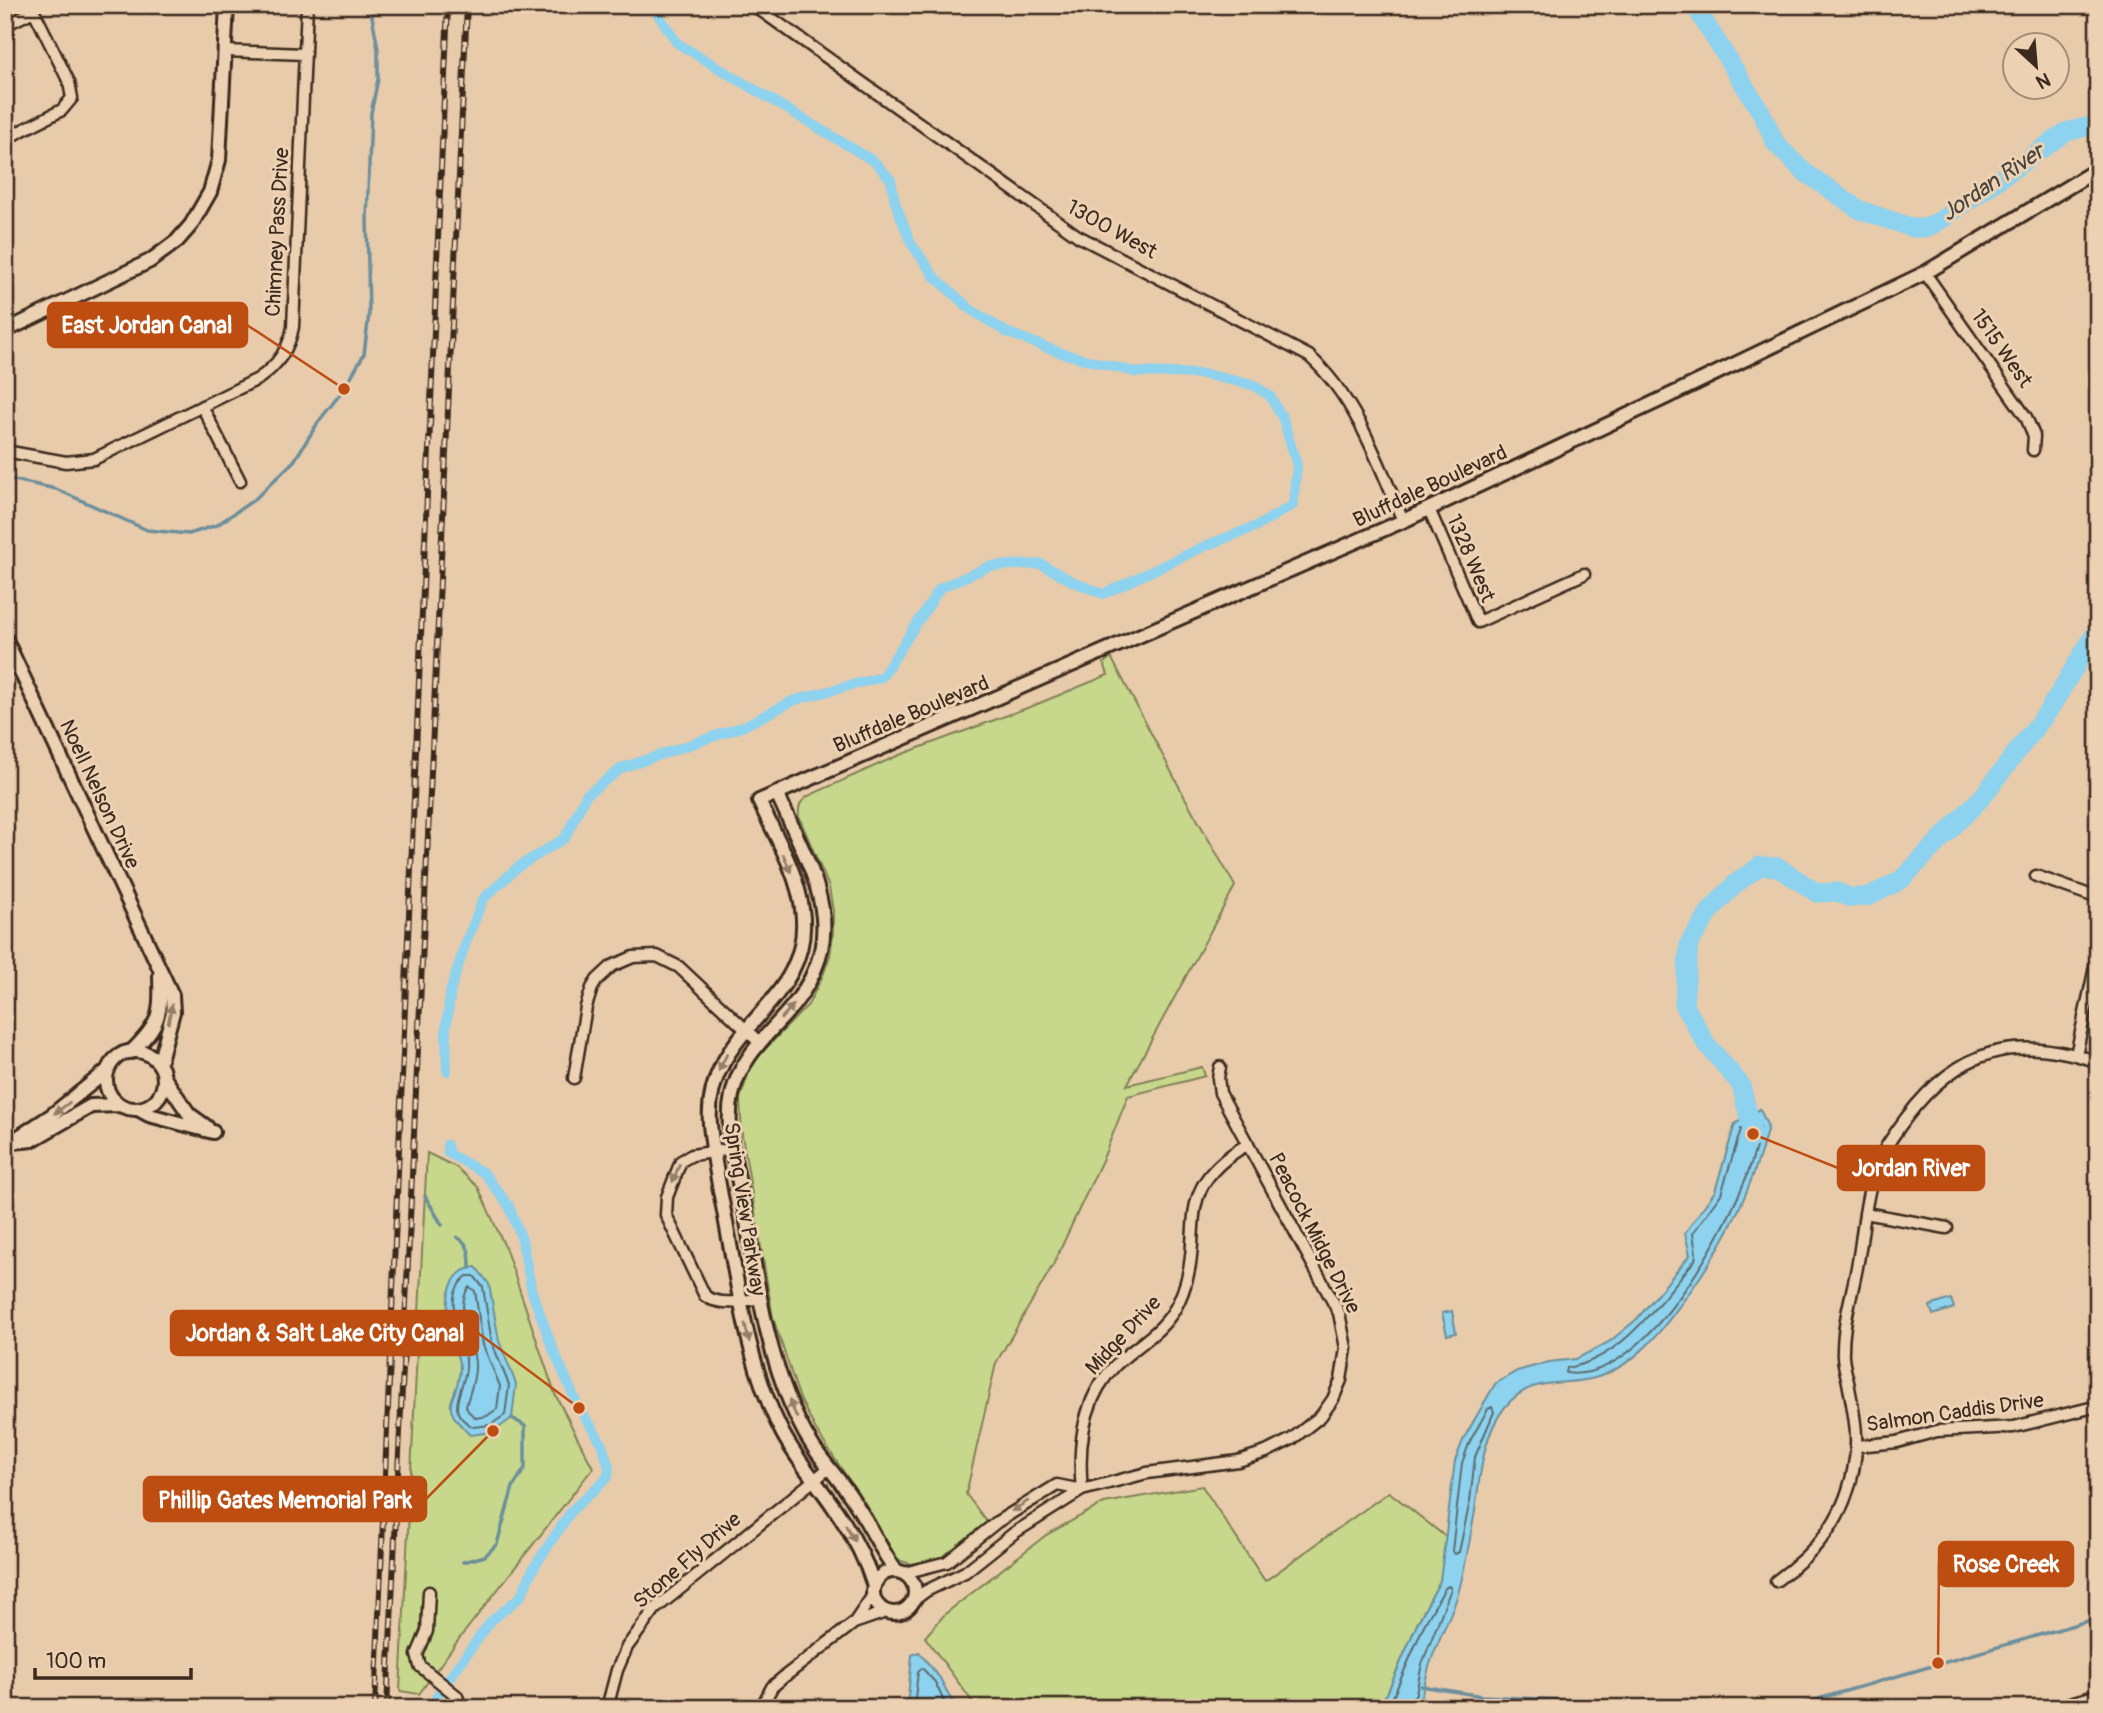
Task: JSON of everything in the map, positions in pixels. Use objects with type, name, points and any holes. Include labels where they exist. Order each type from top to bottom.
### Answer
[{"type":"street","points":[[5,331],[150,261],[177,241],[191,225],[210,192],[219,160],[227,5]]},
{"type":"street","name":"Chimney Pass Drive","points":[[5,451],[66,462],[85,461],[103,455],[265,374],[282,355],[291,337],[307,5]]},
{"type":"street","name":"1300 West","points":[[753,5],[1078,236],[1309,356],[1338,387],[1350,407],[1403,521]]},
{"type":"street","points":[[5,25],[33,8],[69,82],[72,98],[62,110],[5,139]]},
{"type":"street","points":[[225,51],[304,54]]},
{"type":"street","name":"Bluffdale Boulevard","points":[[760,801],[1429,509],[1925,273],[2098,169]]},
{"type":"street","name":"1515 West","points":[[1925,273],[2026,417],[2034,436],[2033,450]]},
{"type":"street","points":[[202,406],[240,481]]},
{"type":"street","name":"1328 West","points":[[1429,509],[1478,622],[1584,574]]},
{"type":"street","name":"Noell Nelson Drive","points":[[5,638],[172,995],[173,1012],[159,1064]]},
{"type":"street","points":[[5,671],[18,665]]},
{"type":"street","name":"Spring View Parkway","points":[[777,793],[815,877],[822,903],[824,927],[820,953],[807,985],[794,1005],[744,1064],[732,1097],[730,1119],[733,1149],[760,1298],[775,1360],[790,1404],[806,1435],[900,1572]]},
{"type":"street","name":"Spring View Parkway","points":[[760,801],[797,885],[804,928],[800,952],[790,976],[726,1056],[715,1081],[710,1111],[714,1151],[740,1301],[751,1351],[768,1400],[790,1446],[865,1560],[873,1590]]},
{"type":"street","points":[[2036,876],[2098,898]]},
{"type":"street","points":[[2076,1055],[2098,953]]},
{"type":"street","points":[[574,1078],[586,1007],[592,988],[612,966],[633,957],[657,957],[679,967],[760,1043]]},
{"type":"street","name":"Noell Nelson Drive","points":[[131,1052],[152,1031],[158,1019],[160,966]]},
{"type":"street","points":[[1776,1581],[1823,1541],[1846,1501],[1858,1446],[1842,1354],[1845,1324],[1874,1172],[1892,1137],[1936,1083],[1959,1067],[1987,1054],[2020,1048],[2040,1049],[2098,1062]]},
{"type":"street","points":[[131,1052],[145,1053],[159,1064],[165,1079],[189,1114],[213,1132],[120,1105],[91,1106],[32,1140],[9,1144],[75,1098],[117,1059],[131,1052]]},
{"type":"street","name":"Peacock Midge Drive","points":[[914,1600],[926,1591],[965,1572],[1014,1533],[1082,1490],[1147,1473],[1222,1464],[1266,1452],[1292,1439],[1312,1424],[1327,1408],[1338,1389],[1346,1348],[1339,1313],[1220,1093],[1220,1067]]},
{"type":"street","points":[[108,1070],[105,1084],[107,1090],[120,1105]]},
{"type":"street","points":[[138,1109],[159,1099],[165,1079]]},
{"type":"street","name":"Midge Drive","points":[[1082,1490],[1081,1437],[1084,1421],[1095,1394],[1116,1364],[1156,1332],[1172,1314],[1186,1282],[1192,1216],[1199,1192],[1204,1181],[1221,1162],[1248,1144]]},
{"type":"street","points":[[733,1149],[692,1155],[681,1161],[667,1197],[666,1215],[702,1293],[718,1302],[760,1298]]},
{"type":"street","points":[[1865,1213],[1947,1228]]},
{"type":"street","name":"Salmon Caddis Drive","points":[[1858,1446],[1898,1442],[1937,1431],[2014,1427],[2098,1406]]},
{"type":"street","name":"Stone Fly Drive","points":[[607,1708],[617,1670],[627,1647],[655,1609],[829,1468]]},
{"type":"street","name":"Peacock Midge Drive","points":[[900,1572],[940,1564],[953,1558],[1004,1517],[1057,1485],[1082,1490]]},
{"type":"street","points":[[761,1708],[778,1681],[854,1623],[886,1612],[903,1612],[914,1600],[913,1582],[900,1572],[882,1574],[854,1623]]},
{"type":"street","points":[[873,1590],[877,1605],[886,1612]]},
{"type":"street","points":[[429,1592],[427,1631],[418,1651],[418,1663],[457,1696],[461,1708]]},
{"type":"street","points":[[2053,1708],[2098,1695]]},
{"type":"green space","points":[[1111,657],[1235,886],[1127,1085],[1202,1067],[1205,1076],[1128,1096],[1104,1156],[1053,1265],[996,1363],[966,1494],[987,1522],[955,1549],[939,1558],[912,1564],[895,1556],[863,1501],[817,1432],[800,1399],[773,1318],[742,1135],[740,1099],[752,1063],[808,1005],[830,956],[833,911],[829,887],[799,817],[799,807],[808,796],[897,756],[1108,675],[1104,663]]},
{"type":"green space","points":[[427,1153],[456,1167],[478,1187],[505,1247],[555,1394],[593,1468],[419,1694],[400,1691]]},
{"type":"green space","points":[[1202,1486],[1265,1581],[1389,1492],[1447,1538],[1440,1581],[1418,1622],[1387,1694],[1374,1708],[977,1708],[925,1637],[945,1614],[1046,1535],[1104,1503]]},
{"type":"water","points":[[1760,1109],[1768,1127],[1737,1214],[1689,1293],[1650,1343],[1626,1363],[1598,1377],[1538,1385],[1527,1390],[1516,1396],[1497,1419],[1486,1445],[1459,1591],[1420,1697],[1414,1708],[1374,1708],[1387,1694],[1418,1622],[1440,1581],[1455,1461],[1464,1438],[1495,1384],[1517,1371],[1549,1362],[1576,1359],[1609,1342],[1637,1319],[1690,1255],[1685,1233],[1715,1191],[1735,1124]]},
{"type":"water","points":[[476,1267],[489,1284],[499,1341],[516,1384],[512,1418],[493,1432],[470,1435],[459,1424],[451,1409],[460,1368],[450,1326],[448,1301],[452,1284],[459,1274]]},
{"type":"water","points":[[1951,1299],[1954,1308],[1933,1315],[1930,1306]]},
{"type":"water","points":[[1452,1311],[1456,1333],[1447,1335],[1442,1313]]},
{"type":"water","points":[[919,1652],[940,1678],[954,1705],[952,1708],[907,1708],[912,1655]]},
{"type":"waterway","points":[[5,478],[56,489],[147,530],[189,534],[217,525],[255,499],[294,461],[319,421],[344,389],[364,354],[369,314],[367,218],[371,113],[378,79],[378,49],[372,16],[375,5]]},
{"type":"waterway","points":[[447,1071],[446,1028],[451,989],[483,899],[518,867],[565,838],[586,795],[622,768],[744,726],[795,700],[882,677],[940,588],[990,566],[1041,564],[1103,594],[1205,546],[1257,526],[1293,505],[1297,465],[1283,419],[1270,396],[1253,385],[1204,374],[1134,372],[1061,353],[1006,332],[970,309],[934,276],[911,243],[895,202],[891,180],[875,162],[677,43],[652,5]]},
{"type":"waterway","name":"Jordan River","points":[[1694,5],[1761,112],[1776,144],[1803,171],[1860,210],[1913,228],[1926,228],[1941,220],[2066,132],[2098,124]]},
{"type":"waterway","name":"Jordan River","points":[[1751,1139],[1753,1134],[1741,1085],[1705,1042],[1684,1004],[1689,944],[1711,910],[1735,884],[1760,866],[1778,867],[1817,893],[1837,892],[1851,898],[1870,896],[1901,880],[1983,796],[2049,710],[2098,629]]},
{"type":"waterway","points":[[447,1145],[448,1153],[484,1173],[509,1206],[522,1240],[532,1292],[553,1349],[579,1408],[601,1442],[609,1467],[608,1477],[572,1510],[533,1569],[521,1596],[491,1621],[450,1677]]},
{"type":"waterway","points":[[425,1196],[442,1225]]},
{"type":"waterway","points":[[457,1237],[467,1246],[470,1268]]},
{"type":"waterway","points":[[463,1562],[485,1556],[497,1544],[513,1487],[525,1468],[525,1426],[512,1418]]},
{"type":"waterway","points":[[1787,1708],[2098,1618]]},
{"type":"waterway","points":[[1421,1686],[1482,1696],[1579,1701]]},
{"type":"waterway","points":[[432,1708],[438,1694]]},
{"type":"waterway","points":[[1606,1706],[1642,1708]]},
{"type":"railway","points":[[375,1708],[448,5]]},
{"type":"railway","points":[[387,1708],[467,5]]},
{"type":"place","name":"East Jordan Canal","points":[[344,389]]},
{"type":"place","name":"Jordan River","points":[[1753,1134]]},
{"type":"place","name":"Jordan & Salt Lake City Canal","points":[[579,1408]]},
{"type":"place","name":"Phillip Gates Memorial Park","points":[[493,1431]]},
{"type":"place","name":"Rose Creek","points":[[1938,1663]]}]
